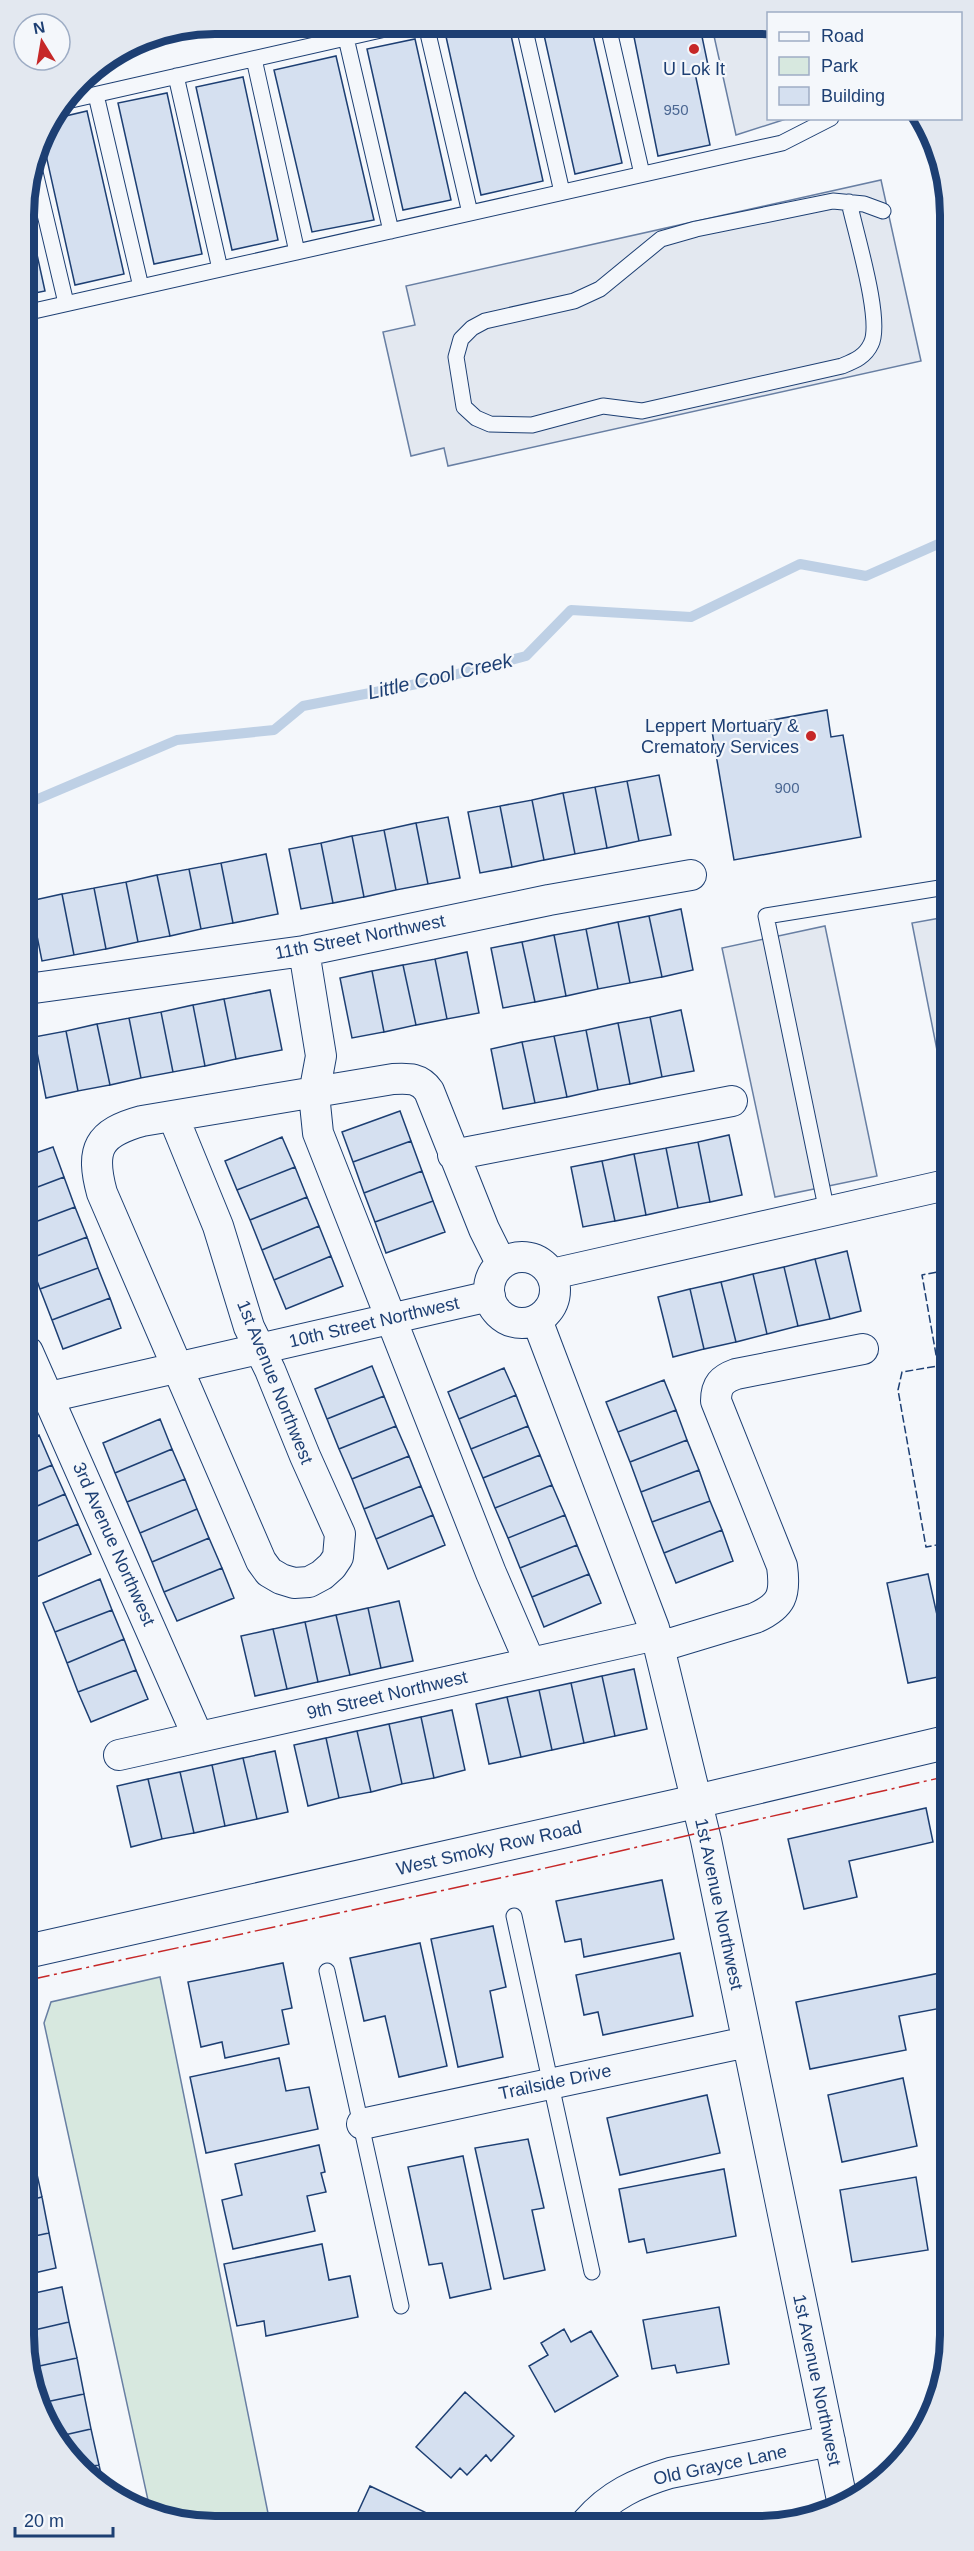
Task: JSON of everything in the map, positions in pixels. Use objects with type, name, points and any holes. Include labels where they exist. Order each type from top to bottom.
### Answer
[{"type":"street","name":"11th Street Northwest","points":[[35,988],[304,951],[539,902],[691,875]]},
{"type":"street","points":[[304,951],[321,1056],[314,1094],[318,1133],[491,1574],[530,1663]]},
{"type":"street","points":[[173,1116],[393,1079],[415,1079],[424,1084],[429,1091],[453,1155],[501,1263]]},
{"type":"street","points":[[453,1155],[732,1101]]},
{"type":"street","name":"1st Avenue Northwest","points":[[173,1116],[218,1226],[249,1327],[270,1370],[340,1534],[338,1557],[322,1575],[309,1582],[294,1583],[280,1579],[261,1562],[175,1366],[102,1193],[96,1173],[96,1157],[100,1144],[109,1133],[123,1126],[173,1116]]},
{"type":"street","points":[[552,1274],[940,1186]]},
{"type":"street","points":[[517,1257],[526,1257],[543,1263],[552,1274],[555,1297],[545,1314],[537,1320],[526,1323],[506,1320],[498,1313],[490,1296],[489,1284],[492,1274],[501,1263],[517,1257]]},
{"type":"street","name":"10th Street Northwest","points":[[49,1397],[175,1366],[490,1296]]},
{"type":"street","name":"1st Avenue Northwest","points":[[537,1320],[658,1641],[698,1801],[841,2497]]},
{"type":"street","name":"9th Street Northwest","points":[[119,1755],[530,1663],[658,1641],[755,1618],[768,1612],[778,1603],[783,1592],[782,1566],[716,1401],[716,1391],[720,1382],[736,1374],[863,1349]]},
{"type":"street","name":"3rd Avenue Northwest","points":[[34,1366],[198,1737]]},
{"type":"street","name":"West Smoky Row Road","points":[[34,1950],[698,1801],[939,1744]]},
{"type":"street","name":"Trailside Drive","points":[[362,2124],[550,2082],[747,2042]]},
{"type":"street","name":"Old Grayce Lane","points":[[592,2516],[617,2494],[669,2473],[830,2441]]},
{"type":"lane","points":[[526,34],[562,192]]},
{"type":"lane","points":[[610,34],[642,174]]},
{"type":"lane","points":[[77,99],[360,35]]},
{"type":"lane","points":[[428,35],[470,213]]},
{"type":"lane","points":[[346,38],[391,231]]},
{"type":"lane","points":[[254,59],[297,252]]},
{"type":"lane","points":[[176,76],[220,269]]},
{"type":"lane","points":[[96,95],[141,286]]},
{"type":"lane","points":[[35,311],[782,143],[827,120]]},
{"type":"lane","points":[[38,183],[66,303]]},
{"type":"lane","points":[[849,202],[875,317],[872,344],[858,360],[842,366],[642,411],[603,406],[532,425],[490,423],[476,418],[464,407],[456,357],[461,339],[479,325],[574,301],[600,289],[661,239],[696,229],[832,201],[849,202],[864,204],[883,211]]},
{"type":"lane","points":[[827,1212],[766,916],[940,888]]},
{"type":"lane","points":[[514,1916],[592,2272]]},
{"type":"lane","points":[[327,1971],[401,2306]]},
{"type":"green space","points":[[160,1977],[269,2516],[192,2515],[149,2504],[44,2023],[51,2002]]},
{"type":"shaded area","points":[[714,34],[767,35],[767,120],[783,120],[736,135]]},
{"type":"shaded area","points":[[881,180],[921,361],[448,466],[444,448],[411,456],[383,332],[415,325],[406,286]]},
{"type":"shaded area","points":[[940,918],[940,1063],[912,923]]},
{"type":"shaded area","points":[[825,926],[877,1176],[775,1197],[722,948]]},
{"type":"building","points":[[511,34],[543,181],[481,195],[446,35]]},
{"type":"building","points":[[544,34],[593,34],[622,163],[575,174]]},
{"type":"building","points":[[633,34],[701,34],[709,70],[695,73],[710,145],[658,156]]},
{"type":"building","points":[[415,39],[451,200],[403,210],[367,49]]},
{"type":"building","points":[[336,56],[374,220],[312,232],[274,70]]},
{"type":"building","points":[[243,77],[278,240],[232,250],[196,87]]},
{"type":"building","points":[[167,93],[202,254],[154,264],[118,103]]},
{"type":"building","points":[[87,111],[124,274],[75,285],[46,153],[64,116]]},
{"type":"building","points":[[35,245],[45,291],[35,293]]},
{"type":"building","points":[[827,710],[831,737],[843,735],[861,837],[734,860],[712,731]]},
{"type":"building","points":[[659,775],[671,835],[639,841],[627,781]]},
{"type":"building","points":[[627,781],[639,841],[607,848],[595,787]]},
{"type":"building","points":[[595,787],[607,848],[575,854],[563,793]]},
{"type":"building","points":[[563,793],[575,854],[544,860],[532,800]]},
{"type":"building","points":[[532,800],[544,860],[512,867],[500,806]]},
{"type":"building","points":[[500,806],[512,867],[480,873],[468,812]]},
{"type":"building","points":[[448,817],[460,878],[428,884],[416,823]]},
{"type":"building","points":[[416,823],[428,884],[396,890],[384,830]]},
{"type":"building","points":[[384,830],[396,890],[364,897],[352,836]]},
{"type":"building","points":[[352,836],[364,897],[333,903],[321,843]]},
{"type":"building","points":[[321,843],[333,903],[301,909],[289,849]]},
{"type":"building","points":[[266,854],[278,914],[233,923],[221,863]]},
{"type":"building","points":[[221,863],[233,923],[201,929],[189,869]]},
{"type":"building","points":[[189,869],[201,929],[170,936],[157,875]]},
{"type":"building","points":[[157,875],[170,936],[138,942],[126,882]]},
{"type":"building","points":[[126,882],[138,942],[106,949],[94,888]]},
{"type":"building","points":[[94,888],[106,949],[74,955],[62,894]]},
{"type":"building","points":[[62,894],[74,955],[42,961],[35,924],[35,900]]},
{"type":"building","points":[[681,909],[693,970],[662,977],[649,916]]},
{"type":"building","points":[[649,916],[662,977],[630,983],[618,922]]},
{"type":"building","points":[[618,922],[630,983],[598,989],[586,929]]},
{"type":"building","points":[[586,929],[598,989],[566,996],[554,935]]},
{"type":"building","points":[[554,935],[566,996],[535,1002],[522,942]]},
{"type":"building","points":[[522,942],[535,1002],[503,1008],[491,948]]},
{"type":"building","points":[[467,952],[479,1013],[447,1019],[435,959]]},
{"type":"building","points":[[435,959],[447,1019],[416,1025],[403,965]]},
{"type":"building","points":[[403,965],[416,1025],[384,1032],[372,971]]},
{"type":"building","points":[[372,971],[384,1032],[352,1038],[340,978]]},
{"type":"building","points":[[270,990],[282,1050],[236,1059],[224,999]]},
{"type":"building","points":[[224,999],[236,1059],[205,1066],[193,1005]]},
{"type":"building","points":[[193,1005],[205,1066],[173,1072],[161,1012]]},
{"type":"building","points":[[681,1010],[694,1071],[662,1077],[650,1017]]},
{"type":"building","points":[[161,1012],[173,1072],[141,1078],[129,1018]]},
{"type":"building","points":[[650,1017],[662,1077],[630,1084],[618,1023]]},
{"type":"building","points":[[129,1018],[141,1078],[110,1085],[97,1024]]},
{"type":"building","points":[[618,1023],[630,1084],[598,1090],[586,1030]]},
{"type":"building","points":[[97,1024],[110,1085],[78,1091],[66,1031]]},
{"type":"building","points":[[586,1030],[598,1090],[567,1097],[554,1036]]},
{"type":"building","points":[[66,1031],[78,1091],[46,1098],[35,1037]]},
{"type":"building","points":[[554,1036],[567,1097],[535,1103],[522,1042]]},
{"type":"building","points":[[522,1042],[535,1103],[503,1109],[491,1049]]},
{"type":"building","points":[[400,1111],[411,1141],[353,1162],[342,1132]]},
{"type":"building","points":[[729,1135],[742,1195],[710,1202],[698,1142]]},
{"type":"building","points":[[282,1137],[295,1167],[237,1190],[225,1161]]},
{"type":"building","points":[[411,1141],[422,1171],[364,1193],[353,1162]]},
{"type":"building","points":[[698,1142],[710,1202],[678,1208],[666,1148]]},
{"type":"building","points":[[53,1147],[64,1177],[35,1188],[35,1153]]},
{"type":"building","points":[[666,1148],[678,1208],[646,1215],[634,1154]]},
{"type":"building","points":[[634,1154],[646,1215],[615,1221],[602,1161]]},
{"type":"building","points":[[602,1161],[615,1221],[583,1227],[571,1167]]},
{"type":"building","points":[[295,1167],[307,1197],[250,1220],[237,1190]]},
{"type":"building","points":[[422,1171],[433,1201],[375,1222],[364,1193]]},
{"type":"building","points":[[64,1177],[75,1207],[35,1222],[35,1188]]},
{"type":"building","points":[[307,1197],[319,1226],[262,1250],[250,1220]]},
{"type":"building","points":[[433,1201],[445,1232],[386,1253],[375,1222]]},
{"type":"building","points":[[75,1207],[87,1237],[35,1257],[35,1222]]},
{"type":"building","points":[[319,1226],[331,1256],[274,1280],[262,1250]]},
{"type":"building","points":[[87,1237],[98,1268],[40,1289],[34,1274],[35,1257]]},
{"type":"building","points":[[847,1251],[861,1311],[830,1319],[815,1259]]},
{"type":"building","points":[[331,1256],[343,1286],[286,1309],[274,1280]]},
{"type":"building","points":[[815,1259],[830,1319],[798,1326],[784,1267]]},
{"type":"building","points":[[784,1267],[798,1326],[767,1334],[753,1274]]},
{"type":"building","points":[[98,1268],[110,1298],[52,1320],[40,1289]]},
{"type":"building","points":[[753,1274],[767,1334],[736,1342],[721,1282]]},
{"type":"building","points":[[721,1282],[736,1342],[704,1349],[690,1289]]},
{"type":"building","points":[[690,1289],[704,1349],[673,1357],[658,1297]]},
{"type":"building","points":[[110,1298],[121,1328],[63,1349],[52,1320]]},
{"type":"building","points":[[372,1366],[384,1396],[327,1419],[315,1389]]},
{"type":"building","points":[[504,1368],[516,1395],[459,1419],[448,1392]]},
{"type":"building","points":[[664,1380],[676,1410],[618,1432],[606,1402]]},
{"type":"building","points":[[516,1395],[528,1426],[471,1449],[459,1419]]},
{"type":"building","points":[[384,1396],[396,1426],[339,1449],[327,1419]]},
{"type":"building","points":[[676,1410],[687,1440],[630,1462],[618,1432]]},
{"type":"building","points":[[160,1419],[172,1449],[115,1473],[103,1443]]},
{"type":"building","points":[[396,1426],[409,1456],[352,1479],[339,1449]]},
{"type":"building","points":[[528,1426],[540,1455],[483,1478],[471,1449]]},
{"type":"building","points":[[39,1435],[52,1465],[34,1472],[34,1437]]},
{"type":"building","points":[[687,1440],[699,1470],[641,1492],[630,1462]]},
{"type":"building","points":[[172,1449],[185,1479],[127,1502],[115,1473]]},
{"type":"building","points":[[540,1455],[552,1485],[495,1508],[483,1478]]},
{"type":"building","points":[[409,1456],[421,1486],[364,1509],[352,1479]]},
{"type":"building","points":[[52,1465],[65,1494],[34,1507],[34,1472]]},
{"type":"building","points":[[699,1470],[710,1501],[652,1522],[641,1492]]},
{"type":"building","points":[[185,1479],[197,1509],[140,1533],[127,1502]]},
{"type":"building","points":[[552,1485],[565,1515],[508,1538],[495,1508]]},
{"type":"building","points":[[421,1486],[433,1515],[376,1539],[364,1509]]},
{"type":"building","points":[[65,1494],[78,1524],[34,1542],[34,1507]]},
{"type":"building","points":[[710,1501],[722,1530],[664,1553],[652,1522]]},
{"type":"building","points":[[197,1509],[209,1538],[152,1562],[140,1533]]},
{"type":"building","points":[[433,1515],[445,1545],[388,1569],[376,1539]]},
{"type":"building","points":[[565,1515],[577,1545],[520,1568],[508,1538]]},
{"type":"building","points":[[78,1524],[91,1554],[34,1578],[34,1542]]},
{"type":"building","points":[[722,1530],[733,1561],[676,1583],[664,1553]]},
{"type":"building","points":[[209,1538],[222,1568],[164,1592],[152,1562]]},
{"type":"building","points":[[577,1545],[589,1574],[532,1597],[520,1568]]},
{"type":"building","points":[[222,1568],[234,1598],[177,1621],[164,1592]]},
{"type":"building","points":[[589,1574],[601,1603],[544,1627],[532,1597]]},
{"type":"building","points":[[928,1574],[939,1626],[939,1677],[908,1683],[887,1583]]},
{"type":"building","points":[[100,1579],[112,1610],[55,1632],[43,1603]]},
{"type":"building","points":[[399,1601],[413,1661],[381,1668],[368,1608]]},
{"type":"building","points":[[368,1608],[381,1668],[350,1675],[336,1615]]},
{"type":"building","points":[[112,1610],[124,1639],[67,1663],[55,1632]]},
{"type":"building","points":[[336,1615],[350,1675],[318,1682],[305,1622]]},
{"type":"building","points":[[305,1622],[318,1682],[287,1689],[273,1629]]},
{"type":"building","points":[[273,1629],[287,1689],[255,1696],[241,1636]]},
{"type":"building","points":[[124,1639],[136,1670],[78,1692],[67,1663]]},
{"type":"building","points":[[634,1669],[647,1729],[615,1736],[602,1676]]},
{"type":"building","points":[[136,1670],[148,1699],[91,1722],[78,1692]]},
{"type":"building","points":[[602,1676],[615,1736],[584,1743],[571,1683]]},
{"type":"building","points":[[571,1683],[584,1743],[552,1750],[539,1690]]},
{"type":"building","points":[[539,1690],[552,1750],[521,1757],[507,1697]]},
{"type":"building","points":[[507,1697],[521,1757],[489,1764],[476,1704]]},
{"type":"building","points":[[452,1710],[465,1770],[434,1778],[421,1717]]},
{"type":"building","points":[[421,1717],[434,1778],[402,1784],[389,1724]]},
{"type":"building","points":[[389,1724],[402,1784],[371,1792],[357,1731]]},
{"type":"building","points":[[357,1731],[371,1792],[339,1798],[326,1738]]},
{"type":"building","points":[[326,1738],[339,1798],[308,1806],[294,1745]]},
{"type":"building","points":[[275,1751],[288,1812],[257,1819],[243,1758]]},
{"type":"building","points":[[243,1758],[257,1819],[225,1826],[212,1765]]},
{"type":"building","points":[[212,1765],[225,1826],[194,1833],[180,1772]]},
{"type":"building","points":[[180,1772],[194,1833],[162,1839],[148,1779]]},
{"type":"building","points":[[148,1779],[162,1839],[131,1847],[117,1786]]},
{"type":"building","points":[[926,1808],[933,1842],[849,1861],[857,1897],[804,1909],[788,1839]]},
{"type":"building","points":[[662,1880],[674,1939],[584,1957],[581,1939],[565,1942],[556,1901]]},
{"type":"building","points":[[493,1926],[506,1987],[490,1991],[503,2057],[458,2067],[431,1939]]},
{"type":"building","points":[[420,1943],[447,2066],[399,2077],[385,2016],[364,2021],[350,1958]]},
{"type":"building","points":[[680,1953],[693,2016],[603,2035],[598,2012],[584,2015],[576,1975]]},
{"type":"building","points":[[283,1963],[292,2008],[282,2010],[289,2044],[225,2058],[222,2042],[201,2047],[188,1982]]},
{"type":"building","points":[[939,1973],[939,2008],[899,2016],[906,2050],[810,2069],[796,2002]]},
{"type":"building","points":[[279,2058],[286,2091],[309,2087],[318,2129],[206,2153],[190,2077]]},
{"type":"building","points":[[903,2078],[917,2146],[842,2162],[828,2095]]},
{"type":"building","points":[[707,2095],[720,2153],[620,2175],[607,2118]]},
{"type":"building","points":[[528,2139],[544,2208],[532,2210],[545,2270],[504,2279],[475,2148]]},
{"type":"building","points":[[319,2145],[325,2172],[321,2173],[326,2192],[307,2196],[315,2231],[233,2249],[222,2200],[242,2195],[235,2164]]},
{"type":"building","points":[[463,2156],[491,2289],[450,2298],[442,2263],[429,2265],[408,2167]]},
{"type":"building","points":[[34,2161],[42,2197],[34,2199]]},
{"type":"building","points":[[724,2169],[736,2236],[647,2253],[644,2239],[629,2242],[619,2189]]},
{"type":"building","points":[[916,2177],[928,2250],[852,2262],[840,2190]]},
{"type":"building","points":[[42,2197],[49,2233],[34,2236],[34,2199]]},
{"type":"building","points":[[49,2233],[56,2268],[34,2273],[34,2236]]},
{"type":"building","points":[[322,2244],[329,2280],[350,2276],[358,2317],[266,2336],[264,2321],[237,2326],[224,2264]]},
{"type":"building","points":[[62,2287],[69,2322],[34,2330],[34,2293]]},
{"type":"building","points":[[719,2307],[729,2364],[677,2373],[675,2365],[652,2369],[643,2320]]},
{"type":"building","points":[[69,2322],[77,2358],[38,2366],[34,2330]]},
{"type":"building","points":[[564,2329],[571,2342],[591,2331],[618,2376],[555,2412],[529,2366],[548,2355],[541,2343]]},
{"type":"building","points":[[77,2358],[84,2394],[47,2402],[38,2366]]},
{"type":"building","points":[[465,2392],[514,2436],[491,2461],[486,2455],[467,2475],[460,2468],[451,2478],[416,2447]]},
{"type":"building","points":[[84,2394],[91,2429],[65,2435],[47,2402]]},
{"type":"building","points":[[91,2429],[99,2465],[92,2466],[65,2435]]},
{"type":"building","points":[[99,2465],[101,2476],[92,2466]]},
{"type":"building","points":[[370,2486],[431,2515],[431,2516],[356,2516]]},
{"type":"waterway","name":"Little Cool Creek","points":[[35,800],[177,740],[274,730],[303,706],[427,682],[526,656],[571,610],[691,617],[800,564],[866,576],[940,543]]},
{"type":"fence","points":[[939,1544],[926,1547],[898,1390],[902,1372],[938,1366],[922,1275],[940,1271]]},
{"type":"power","points":[[931,164],[939,199]]},
{"type":"power","points":[[34,1979],[528,1872],[939,1778]]},
{"type":"place","name":"U Lok It","points":[[694,49]]},
{"type":"place","name":"Leppert Mortuary & Crematory Services","points":[[811,736]]}]
